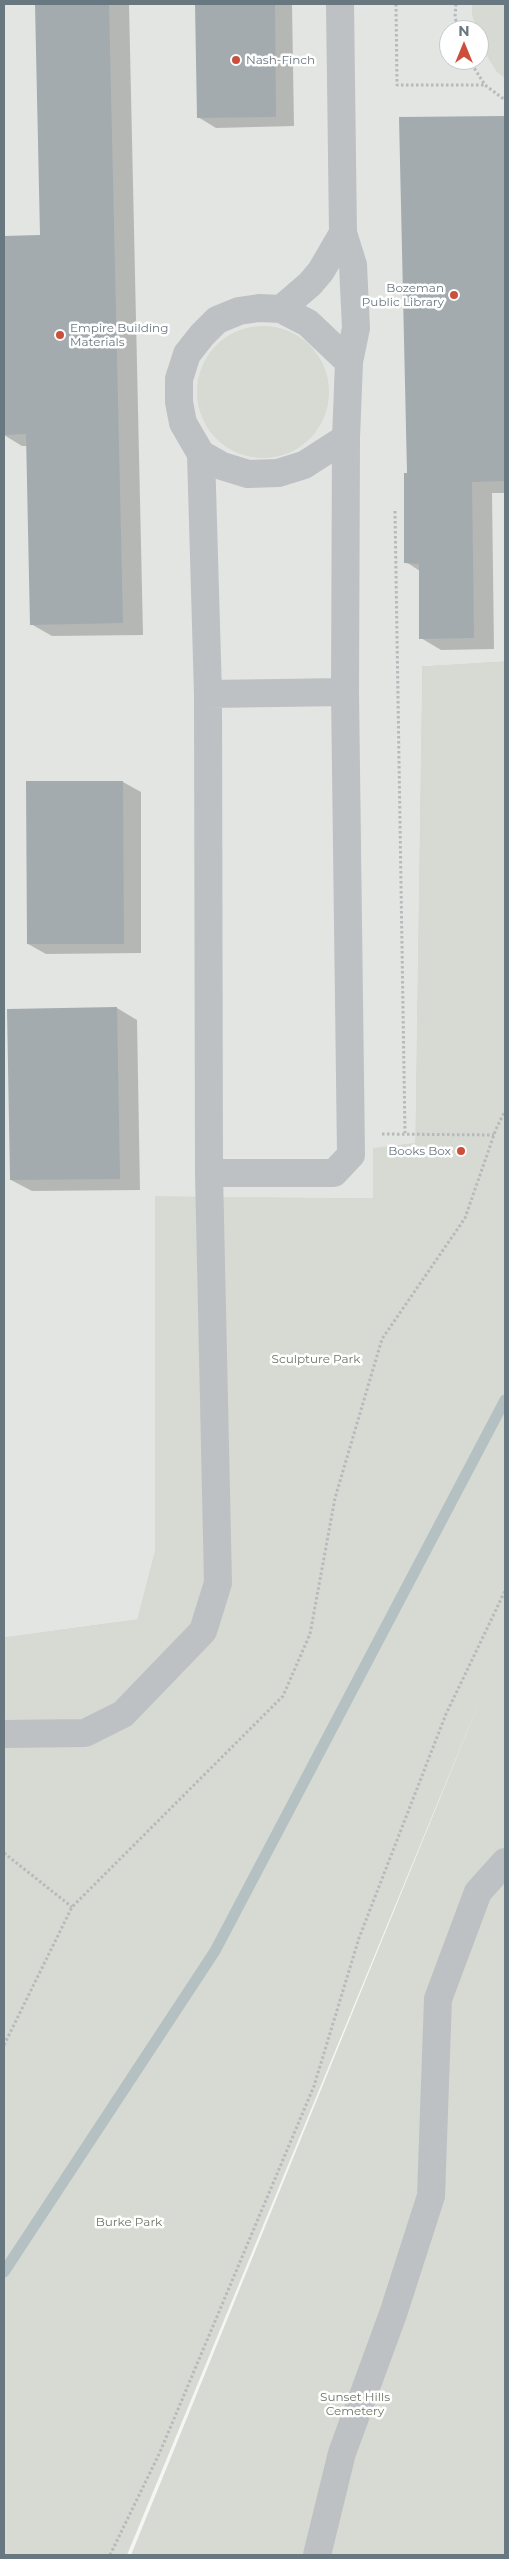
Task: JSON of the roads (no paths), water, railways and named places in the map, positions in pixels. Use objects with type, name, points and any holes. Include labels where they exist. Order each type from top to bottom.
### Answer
[{"type":"lane","points":[[210,1173],[334,1173],[351,1156],[345,692],[346,438],[349,362],[356,328],[353,265],[343,233],[340,4]]},
{"type":"lane","points":[[281,309],[310,284],[321,271],[343,233]]},
{"type":"lane","points":[[4,1734],[85,1733],[123,1714],[203,1631],[218,1583],[210,1173],[208,694],[201,454],[183,423],[179,402],[179,379],[187,354],[217,320],[238,311],[259,308],[281,309],[308,323],[349,362]]},
{"type":"lane","points":[[201,454],[222,466],[248,474],[278,473],[304,465],[346,438]]},
{"type":"lane","points":[[208,694],[345,692]]},
{"type":"lane","points":[[318,2555],[342,2453],[393,2314],[431,2196],[438,1999],[478,1892],[505,1862]]},
{"type":"waterway","points":[[4,2272],[215,1951],[505,1400]]},
{"type":"place","name":"Nash-Finch","points":[[236,60]]},
{"type":"place","name":"Bozeman Public Library","points":[[454,295]]},
{"type":"place","name":"Empire Building Materials","points":[[60,335]]},
{"type":"place","name":"Books Box","points":[[461,1151]]},
{"type":"park label","name":"Sculpture Park","points":[[316,1359]]},
{"type":"park label","name":"Burke Park","points":[[129,2222]]},
{"type":"park label","name":"Sunset Hills Cemetery","points":[[355,2404]]}]
